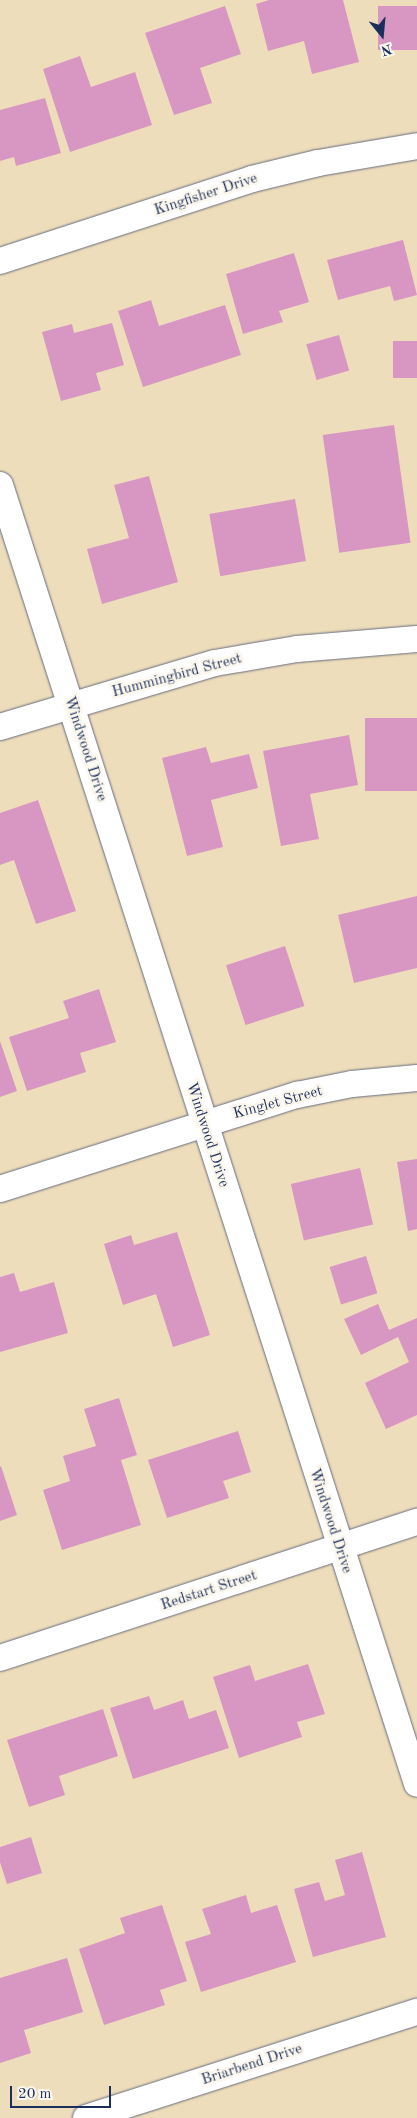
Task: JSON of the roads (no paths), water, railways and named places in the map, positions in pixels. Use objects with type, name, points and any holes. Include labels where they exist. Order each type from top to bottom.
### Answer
[{"type":"street","name":"Kingfisher Drive","points":[[0,261],[252,179],[335,159],[417,146]]},
{"type":"street","name":"Windwood Drive","points":[[0,485],[339,1550],[417,1784]]},
{"type":"street","name":"Hummingbird Street","points":[[0,727],[71,704],[215,663],[296,649],[417,639]]},
{"type":"street","name":"Kinglet Street","points":[[0,1189],[298,1095],[352,1084],[417,1078]]},
{"type":"street","name":"Redstart Street","points":[[0,1658],[339,1550],[417,1522]]},
{"type":"street","name":"Briarbend Drive","points":[[86,2118],[417,2012]]}]
